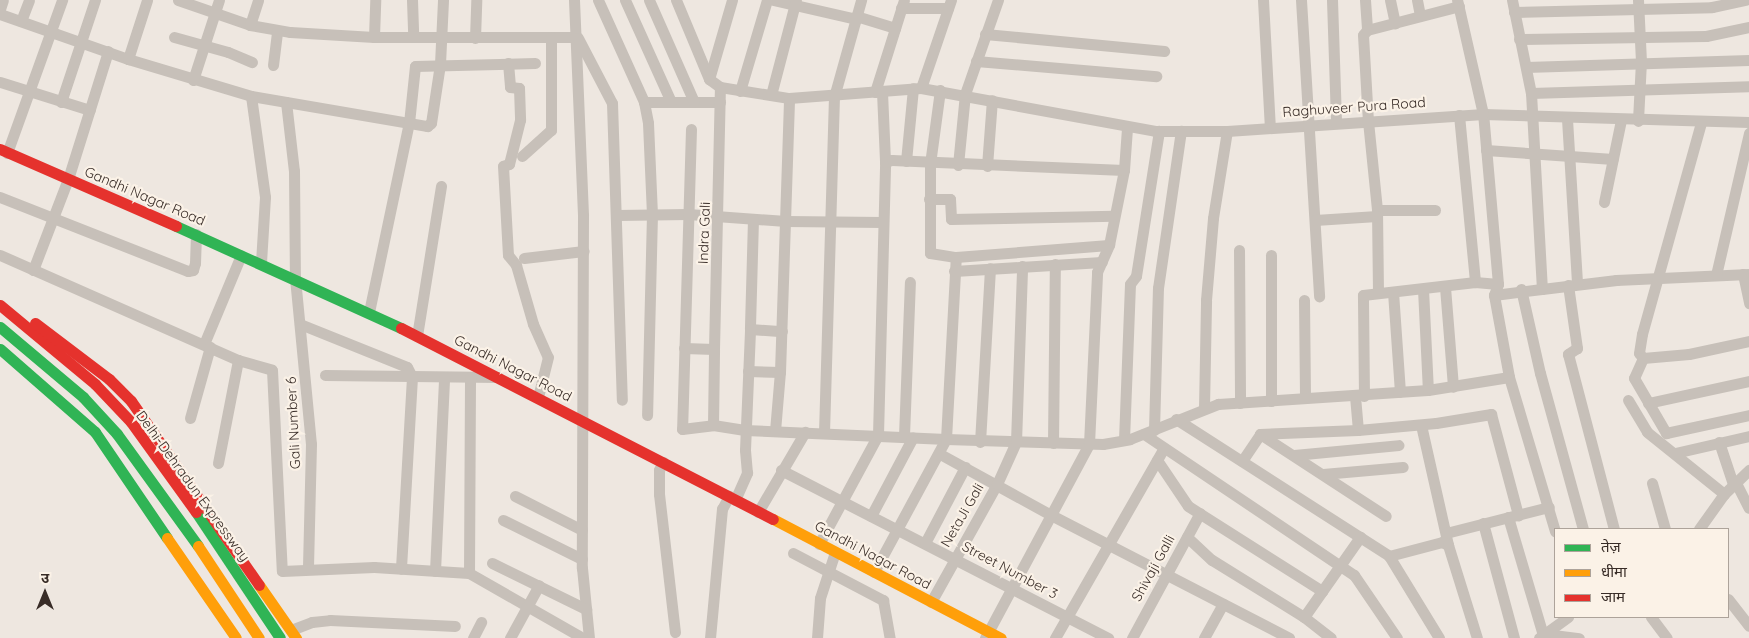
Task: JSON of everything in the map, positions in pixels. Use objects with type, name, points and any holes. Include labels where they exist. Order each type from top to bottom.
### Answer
[{"type":"main road","name":"Gandhi Nagar Road","points":[[4,151],[196,234],[369,312],[500,377],[874,572],[931,602],[987,635],[1001,638]]},
{"type":"main road","points":[[0,297],[78,353],[131,401],[294,634]]},
{"type":"main road","name":"Delhi-Dehradun Expressway","points":[[0,305],[95,384],[130,422],[183,493],[280,638]]},
{"type":"main road","points":[[0,327],[83,397],[117,434],[169,503],[259,638]]},
{"type":"main road","points":[[0,349],[96,432],[236,638]]},
{"type":"street","points":[[0,9],[3,0]]},
{"type":"street","points":[[21,21],[28,0]]},
{"type":"street","points":[[4,151],[30,91],[62,0]]},
{"type":"street","points":[[61,102],[83,42],[95,0]]},
{"type":"street","points":[[128,59],[147,0]]},
{"type":"street","points":[[178,0],[250,25],[277,30],[374,37],[577,37]]},
{"type":"street","points":[[193,80],[219,0]]},
{"type":"street","points":[[250,25],[258,0]]},
{"type":"street","points":[[374,37],[375,0]]},
{"type":"street","points":[[412,0],[413,37]]},
{"type":"street","points":[[0,14],[51,30],[128,59],[251,96],[409,123],[431,125],[440,64],[443,0]]},
{"type":"street","points":[[475,38],[476,0]]},
{"type":"street","points":[[598,0],[644,102],[648,123],[652,214],[647,414]]},
{"type":"street","points":[[625,0],[671,102]]},
{"type":"street","points":[[648,0],[694,102]]},
{"type":"street","points":[[715,84],[732,0]]},
{"type":"street","points":[[740,91],[768,0]]},
{"type":"street","points":[[773,0],[796,2],[895,28]]},
{"type":"street","points":[[824,433],[834,97],[861,0]]},
{"type":"street","points":[[958,165],[965,94],[998,0]]},
{"type":"street","points":[[1263,0],[1270,128]]},
{"type":"street","points":[[1301,0],[1319,296]]},
{"type":"street","points":[[1332,0],[1336,123]]},
{"type":"street","points":[[1365,0],[1366,30],[1363,35],[1376,213],[1378,293]]},
{"type":"street","points":[[1390,0],[1395,23]]},
{"type":"street","points":[[1417,0],[1420,16]]},
{"type":"street","points":[[1512,0],[1531,93],[1542,289]]},
{"type":"street","points":[[1514,12],[1638,5],[1712,6],[1745,0]]},
{"type":"street","points":[[577,1],[584,251],[585,421],[582,559],[589,638]]},
{"type":"street","points":[[771,95],[796,2]]},
{"type":"street","points":[[679,3],[715,84]]},
{"type":"street","points":[[1366,30],[1420,16],[1458,3],[1483,114],[1496,289],[1509,377],[1554,528]]},
{"type":"street","points":[[819,544],[878,435],[885,162],[878,92],[902,4],[950,4],[917,88],[906,161]]},
{"type":"street","points":[[1638,5],[1641,62],[1638,121]]},
{"type":"street","points":[[1519,40],[1706,36],[1749,28]]},
{"type":"street","points":[[273,64],[277,30]]},
{"type":"street","points":[[985,34],[1164,51]]},
{"type":"street","points":[[174,37],[252,62]]},
{"type":"street","points":[[522,156],[551,130],[551,37]]},
{"type":"street","points":[[577,37],[612,103],[622,400]]},
{"type":"street","points":[[33,270],[68,179],[108,51]]},
{"type":"street","points":[[1526,67],[1749,60]]},
{"type":"street","points":[[976,61],[1156,76]]},
{"type":"street","points":[[508,63],[510,87],[519,88],[520,120],[509,164],[503,166],[508,255],[516,265],[533,324],[548,358],[538,397]]},
{"type":"street","points":[[369,312],[409,123],[415,66],[535,63]]},
{"type":"street","points":[[0,82],[90,110]]},
{"type":"street","points":[[715,84],[740,91],[789,98],[834,97],[917,88],[965,94]]},
{"type":"street","name":"Indra Gali","points":[[713,425],[714,349],[720,216],[720,102],[715,84]]},
{"type":"street","points":[[1531,93],[1749,86]]},
{"type":"street","points":[[940,90],[930,164],[930,254],[956,257],[1109,245]]},
{"type":"street","name":"Raghuveer Pura Road","points":[[965,94],[1127,128],[1159,131],[1226,131],[1483,114],[1701,123],[1749,122]]},
{"type":"street","points":[[251,96],[265,197],[261,263]]},
{"type":"street","points":[[775,431],[782,331],[789,98]]},
{"type":"street","points":[[987,166],[992,100]]},
{"type":"street","name":"Gali Number 6","points":[[286,102],[294,171],[295,278],[311,444],[308,568]]},
{"type":"street","points":[[644,102],[720,102]]},
{"type":"street","points":[[1459,115],[1475,282]]},
{"type":"street","points":[[1567,118],[1572,284],[1577,348],[1568,354],[1614,528]]},
{"type":"street","points":[[1604,202],[1621,120]]},
{"type":"street","points":[[1701,123],[1656,280],[1639,348],[1643,358],[1634,378],[1666,433],[1749,416]]},
{"type":"street","points":[[987,635],[1089,444],[1098,272],[1113,234],[1114,216],[1124,170],[1127,128]]},
{"type":"street","points":[[691,129],[682,428],[713,425],[745,430],[908,436],[980,442],[1089,444],[1124,440],[1149,432],[1204,408],[1240,403],[1428,390],[1509,377]]},
{"type":"street","points":[[1124,440],[1130,284],[1138,268],[1159,131]]},
{"type":"street","points":[[1181,131],[1158,288],[1149,432],[1164,448],[1354,574],[1397,638]]},
{"type":"street","points":[[1204,408],[1206,300],[1213,218],[1226,131]]},
{"type":"street","points":[[1716,275],[1749,133]]},
{"type":"street","points":[[1486,150],[1613,159]]},
{"type":"street","points":[[885,162],[906,161],[930,164],[1124,170]]},
{"type":"street","points":[[417,336],[442,186]]},
{"type":"street","points":[[0,197],[188,271],[192,270],[195,263],[196,234]]},
{"type":"street","points":[[929,199],[950,199],[952,219],[1114,216]]},
{"type":"street","points":[[1315,220],[1376,213],[1435,210]]},
{"type":"street","points":[[617,215],[688,214],[786,221],[882,222]]},
{"type":"street","points":[[710,638],[722,509],[732,498],[747,474],[745,430],[750,329],[752,219]]},
{"type":"street","points":[[1240,250],[1240,403]]},
{"type":"street","points":[[524,258],[584,251]]},
{"type":"street","points":[[0,255],[238,360],[272,370],[281,569],[401,569],[469,573],[583,638]]},
{"type":"street","points":[[190,418],[207,345],[241,255]]},
{"type":"street","points":[[1271,255],[1271,401]]},
{"type":"street","points":[[874,572],[940,454],[946,439],[956,257]]},
{"type":"street","points":[[954,271],[1102,262]]},
{"type":"street","points":[[1054,443],[1055,264]]},
{"type":"street","points":[[1016,442],[1022,266]]},
{"type":"street","points":[[980,442],[990,268]]},
{"type":"street","points":[[1358,430],[1361,300],[1363,295],[1445,287],[1475,282],[1496,289],[1542,289],[1572,284],[1746,274],[1749,303]]},
{"type":"street","points":[[871,516],[908,436],[910,282]]},
{"type":"street","points":[[1445,287],[1453,387]]},
{"type":"street","points":[[1423,289],[1428,390]]},
{"type":"street","points":[[1521,289],[1540,373],[1583,528]]},
{"type":"street","points":[[1393,292],[1400,392]]},
{"type":"street","points":[[1304,300],[1305,398]]},
{"type":"street","points":[[300,324],[407,367],[412,377],[401,569]]},
{"type":"street","points":[[750,329],[782,331]]},
{"type":"street","points":[[1643,358],[1689,354],[1749,341]]},
{"type":"street","points":[[684,348],[714,349]]},
{"type":"street","points":[[218,463],[238,360]]},
{"type":"street","points":[[748,371],[780,372]]},
{"type":"street","points":[[324,375],[500,377]]},
{"type":"street","points":[[435,571],[444,377]]},
{"type":"street","points":[[469,573],[470,377]]},
{"type":"street","points":[[1648,403],[1749,381]]},
{"type":"street","points":[[1628,400],[1648,432],[1724,494]]},
{"type":"street","points":[[1260,434],[1358,430],[1420,425],[1490,414],[1513,516],[1548,635]]},
{"type":"street","points":[[1176,420],[1389,556],[1439,638]]},
{"type":"street","points":[[1420,425],[1448,544],[1477,638]]},
{"type":"street","points":[[758,512],[805,432]]},
{"type":"street","points":[[1242,461],[1260,434]]},
{"type":"street","points":[[1260,434],[1386,516]]},
{"type":"street","points":[[1675,454],[1749,436]]},
{"type":"street","name":"NetaJi Gali","points":[[931,602],[997,484],[1016,442]]},
{"type":"street","points":[[1719,442],[1734,483],[1749,508]]},
{"type":"street","points":[[1294,455],[1399,445]]},
{"type":"street","points":[[1055,638],[1164,448]]},
{"type":"street","points":[[940,454],[997,484],[1051,516],[1166,574],[1282,636]]},
{"type":"street","points":[[1157,460],[1188,506],[1322,591]]},
{"type":"street","points":[[663,462],[659,470],[659,494],[676,632]]},
{"type":"street","points":[[925,543],[966,467]]},
{"type":"street","points":[[1323,474],[1403,467]]},
{"type":"street","name":"Street Number 3","points":[[782,470],[1108,638]]},
{"type":"street","points":[[1700,528],[1724,494],[1749,470]]},
{"type":"street","points":[[1652,482],[1665,528]]},
{"type":"street","points":[[515,496],[582,530]]},
{"type":"street","points":[[1446,532],[1549,507]]},
{"type":"street","name":"Shivaji Galli","points":[[1132,638],[1200,513]]},
{"type":"street","points":[[504,520],[582,559]]},
{"type":"street","points":[[1483,524],[1514,638]]},
{"type":"street","points":[[1187,537],[1212,560],[1304,617],[1331,638]]},
{"type":"street","points":[[1304,617],[1360,537]]},
{"type":"street","points":[[1389,556],[1442,542],[1448,544]]},
{"type":"street","points":[[817,638],[820,598],[835,552]]},
{"type":"street","points":[[793,553],[883,600],[890,638]]},
{"type":"street","points":[[492,563],[586,609]]},
{"type":"street","points":[[510,638],[539,585]]},
{"type":"street","points":[[1729,600],[1749,626]]},
{"type":"street","points":[[1204,638],[1223,604]]},
{"type":"street","points":[[1548,635],[1567,618]]},
{"type":"street","points":[[1652,618],[1667,638]]},
{"type":"street","points":[[294,634],[312,622],[330,620],[455,626]]},
{"type":"street","points":[[473,638],[481,622]]},
{"type":"street","points":[[1548,635],[1579,638]]},
{"type":"traffic: fast","points":[[176,226],[401,328]]},
{"type":"traffic: fast","points":[[0,327],[83,397],[117,434],[198,546]]},
{"type":"traffic: fast","points":[[0,349],[95,432],[167,538]]},
{"type":"traffic: fast","points":[[196,512],[280,638]]},
{"type":"traffic: slow","points":[[773,519],[1001,638]]},
{"type":"traffic: slow","points":[[167,538],[236,638]]},
{"type":"traffic: slow","points":[[198,546],[259,638]]},
{"type":"traffic: slow","points":[[259,585],[296,638]]},
{"type":"traffic: jam","points":[[0,149],[176,226]]},
{"type":"traffic: jam","points":[[0,305],[95,384],[131,422],[196,512]]},
{"type":"traffic: jam","points":[[35,323],[109,379],[131,401],[259,585]]},
{"type":"traffic: jam","points":[[401,328],[773,519]]}]
